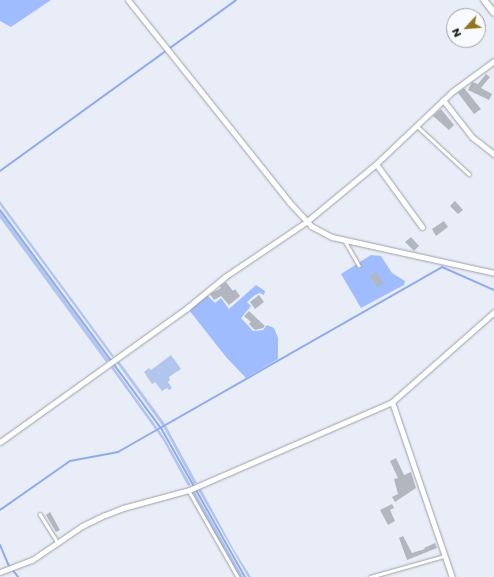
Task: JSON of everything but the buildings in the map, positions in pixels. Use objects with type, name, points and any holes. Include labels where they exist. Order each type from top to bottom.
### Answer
[{"type":"street","points":[[128,0],[306,222],[332,237],[494,273]]},
{"type":"street","points":[[484,0],[494,13]]},
{"type":"street","points":[[0,442],[187,308],[226,276],[306,222],[376,164],[443,100],[494,61]]},
{"type":"street","points":[[443,100],[472,138],[494,154]]},
{"type":"street","points":[[376,164],[422,227]]},
{"type":"street","points":[[0,572],[32,560],[82,526],[105,515],[123,508],[200,486],[392,402],[494,312]]},
{"type":"street","points":[[392,402],[452,577]]},
{"type":"lane","points":[[417,126],[469,174]]},
{"type":"lane","points":[[344,240],[359,265]]},
{"type":"lane","points":[[189,490],[236,576]]},
{"type":"lane","points":[[40,514],[58,543]]},
{"type":"lane","points":[[370,577],[445,556]]},
{"type":"shaded area","points":[[0,0],[51,0],[11,27],[0,21]]},
{"type":"shaded area","points":[[0,201],[114,356],[112,357],[0,205]]},
{"type":"shaded area","points":[[0,212],[109,360],[106,362],[0,218]]},
{"type":"shaded area","points":[[371,255],[381,256],[392,273],[405,281],[404,285],[361,308],[341,274]]},
{"type":"shaded area","points":[[256,285],[265,291],[264,295],[260,293],[255,295],[247,302],[251,306],[241,318],[253,331],[263,330],[267,325],[274,328],[278,338],[278,359],[246,378],[226,357],[189,310],[207,295],[215,303],[221,298],[229,309]]},
{"type":"shaded area","points":[[171,355],[181,369],[169,377],[170,380],[168,382],[172,388],[169,390],[167,388],[162,391],[155,382],[152,384],[144,372],[149,368],[151,370]]},
{"type":"shaded area","points":[[119,361],[165,424],[197,483],[194,484],[164,428],[117,363]]},
{"type":"shaded area","points":[[113,366],[164,437],[191,485],[188,486],[163,440],[111,368]]},
{"type":"shaded area","points":[[201,489],[234,550],[251,577],[248,577],[198,490]]},
{"type":"shaded area","points":[[195,492],[243,577],[240,577],[212,529],[193,493]]},
{"type":"waterway","points":[[0,171],[236,0]]},
{"type":"waterway","points":[[0,210],[161,428],[245,577]]},
{"type":"waterway","points":[[0,510],[70,461],[118,452],[442,267],[494,290]]},
{"type":"waterway","points":[[0,545],[8,564],[18,577]]}]
